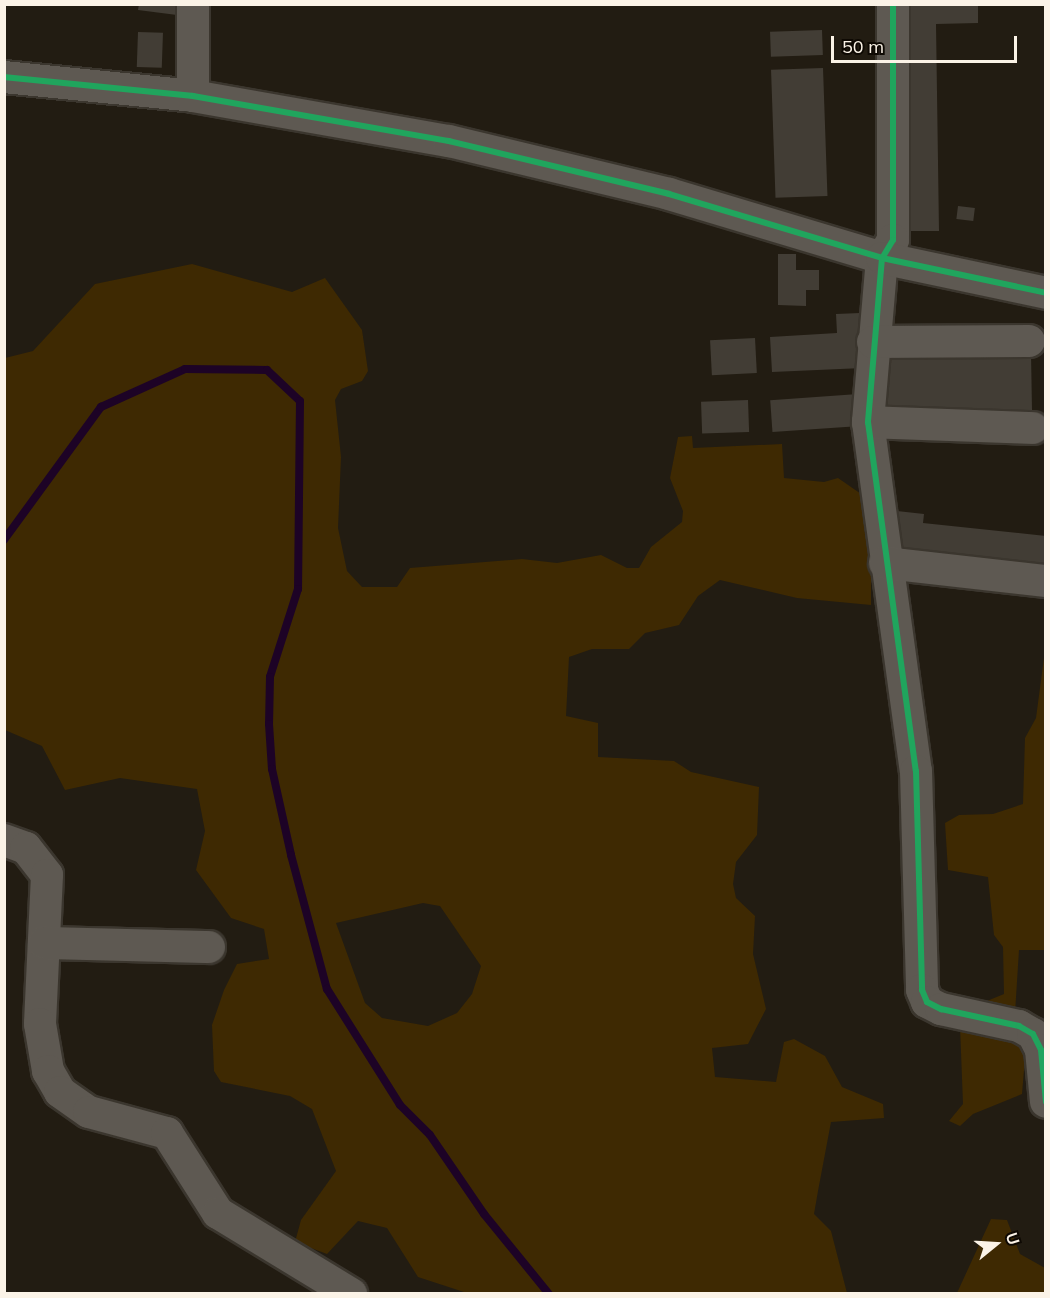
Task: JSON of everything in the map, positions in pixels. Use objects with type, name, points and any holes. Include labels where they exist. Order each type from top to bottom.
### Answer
[{"type":"street","points":[[193,4],[193,96]]},
{"type":"street","points":[[893,4],[893,240],[882,258],[873,342],[868,422],[885,563],[903,655],[916,771],[922,990],[927,1002],[941,1009],[1019,1026],[1033,1034],[1041,1050],[1046,1102]]},
{"type":"street","points":[[4,77],[193,96],[461,143],[669,194],[882,258],[1046,293]]},
{"type":"street","points":[[873,342],[1029,341]]},
{"type":"street","points":[[868,422],[1034,428]]},
{"type":"street","points":[[885,563],[1046,581]]},
{"type":"street","points":[[4,840],[26,848],[47,875],[40,1024],[48,1071],[60,1092],[89,1112],[167,1133],[218,1213],[351,1293]]},
{"type":"street","points":[[44,943],[209,947]]},
{"type":"shaded area","points":[[192,264],[292,292],[325,278],[362,330],[368,371],[362,381],[341,389],[335,400],[341,457],[338,528],[347,571],[362,587],[397,587],[410,568],[522,559],[557,563],[601,555],[627,568],[639,568],[651,547],[682,522],[683,511],[670,478],[678,437],[692,436],[693,448],[782,444],[784,478],[824,482],[838,478],[864,496],[871,531],[871,605],[797,598],[720,580],[698,596],[679,625],[645,633],[629,649],[592,649],[569,657],[566,716],[598,723],[598,757],[674,761],[691,772],[759,787],[757,835],[736,862],[733,884],[736,898],[755,916],[753,954],[766,1009],[748,1044],[712,1048],[715,1077],[776,1082],[784,1042],[794,1039],[825,1056],[842,1087],[883,1104],[884,1118],[831,1122],[814,1214],[831,1231],[847,1293],[467,1293],[418,1277],[387,1228],[358,1221],[327,1254],[295,1242],[301,1220],[336,1171],[312,1109],[290,1096],[221,1082],[214,1071],[212,1025],[224,990],[237,964],[269,959],[264,929],[231,918],[196,870],[205,831],[197,789],[120,778],[65,790],[42,746],[5,730],[5,358],[33,351],[95,284]],"holes":[[[423,903],[440,906],[481,966],[472,994],[457,1013],[428,1026],[382,1018],[365,1003],[336,923]]]},
{"type":"shaded area","points":[[1045,650],[1045,950],[1019,950],[1015,1013],[1026,1046],[1022,1094],[973,1114],[960,1126],[949,1121],[963,1104],[960,1026],[982,1003],[1004,994],[1003,947],[994,935],[988,877],[948,870],[945,823],[959,815],[993,814],[1023,804],[1025,738],[1036,718]]},
{"type":"shaded area","points":[[991,1219],[1007,1220],[1020,1254],[1045,1268],[1045,1293],[957,1293]]},
{"type":"building","points":[[139,4],[179,4],[177,15],[138,10]]},
{"type":"building","points":[[906,4],[978,4],[978,23],[936,24],[939,231],[910,231]]},
{"type":"building","points":[[822,30],[823,55],[771,57],[770,32]]},
{"type":"building","points":[[138,32],[163,33],[162,68],[137,67]]},
{"type":"building","points":[[823,68],[827,196],[775,198],[771,70]]},
{"type":"building","points":[[958,206],[975,208],[973,221],[956,219]]},
{"type":"building","points":[[778,254],[796,254],[796,270],[819,270],[819,290],[806,290],[806,306],[778,305]]},
{"type":"building","points":[[860,313],[863,368],[772,372],[770,337],[837,333],[836,314]]},
{"type":"building","points":[[755,338],[757,373],[712,375],[710,340]]},
{"type":"building","points":[[1031,353],[1032,414],[887,417],[886,356]]},
{"type":"building","points":[[858,394],[860,426],[772,432],[770,400]]},
{"type":"building","points":[[748,400],[749,432],[702,434],[701,402]]},
{"type":"building","points":[[897,511],[924,514],[923,523],[1046,536],[1046,578],[892,558]]},
{"type":"waterway","points":[[4,540],[101,407],[185,369],[267,370],[300,401],[298,589],[270,677],[269,724],[272,769],[291,855],[327,989],[400,1105],[430,1135],[484,1214],[549,1294]]},
{"type":"cycle path","points":[[893,4],[893,240],[882,258],[868,422],[916,771],[922,990],[927,1002],[941,1009],[1019,1026],[1033,1034],[1041,1050],[1046,1102]]},
{"type":"cycle path","points":[[4,77],[193,96],[449,141],[669,194],[882,258],[1046,293]]}]
